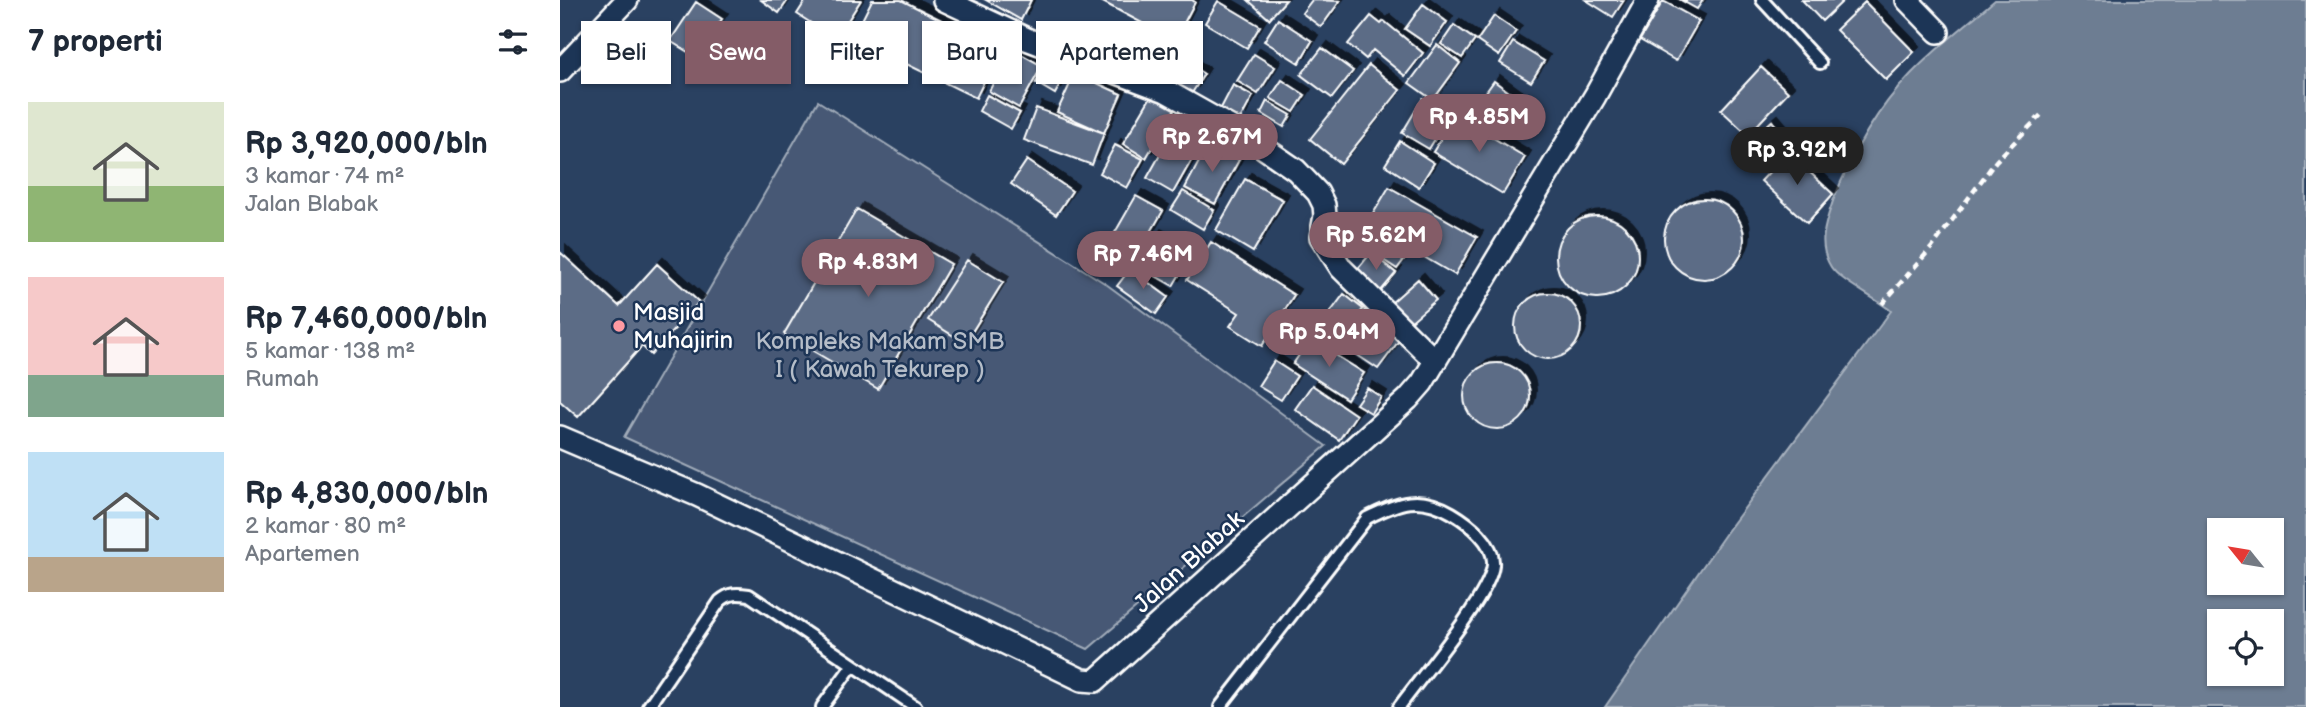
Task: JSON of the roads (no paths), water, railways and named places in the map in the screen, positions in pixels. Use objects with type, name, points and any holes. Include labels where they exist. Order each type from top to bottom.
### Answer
[{"type":"street","points":[[560,71],[627,0]]},
{"type":"street","points":[[944,0],[1029,40],[1166,91],[1248,137],[1296,170],[1310,182],[1324,205],[1321,237],[1342,268],[1435,361]]},
{"type":"street","name":"Jalan Blabak","points":[[560,437],[697,495],[1082,680],[1096,681],[1408,399],[1422,383],[1594,96],[1648,0]]},
{"type":"street","points":[[1907,0],[1938,32]]},
{"type":"lane","points":[[1762,0],[1820,62]]},
{"type":"lane","points":[[1220,707],[1367,518],[1396,503],[1417,501],[1447,510],[1469,522],[1489,547],[1493,564],[1484,592],[1399,707]]},
{"type":"lane","points":[[648,707],[720,601],[728,594],[737,593],[749,596],[916,707]]},
{"type":"lane","points":[[822,707],[852,666]]},
{"type":"place","name":"Masjid Muhajirin","points":[[619,326]]},
{"type":"park label","name":"Kompleks Makam SMB I ( Kawah Tekurep )","points":[[880,355]]}]
